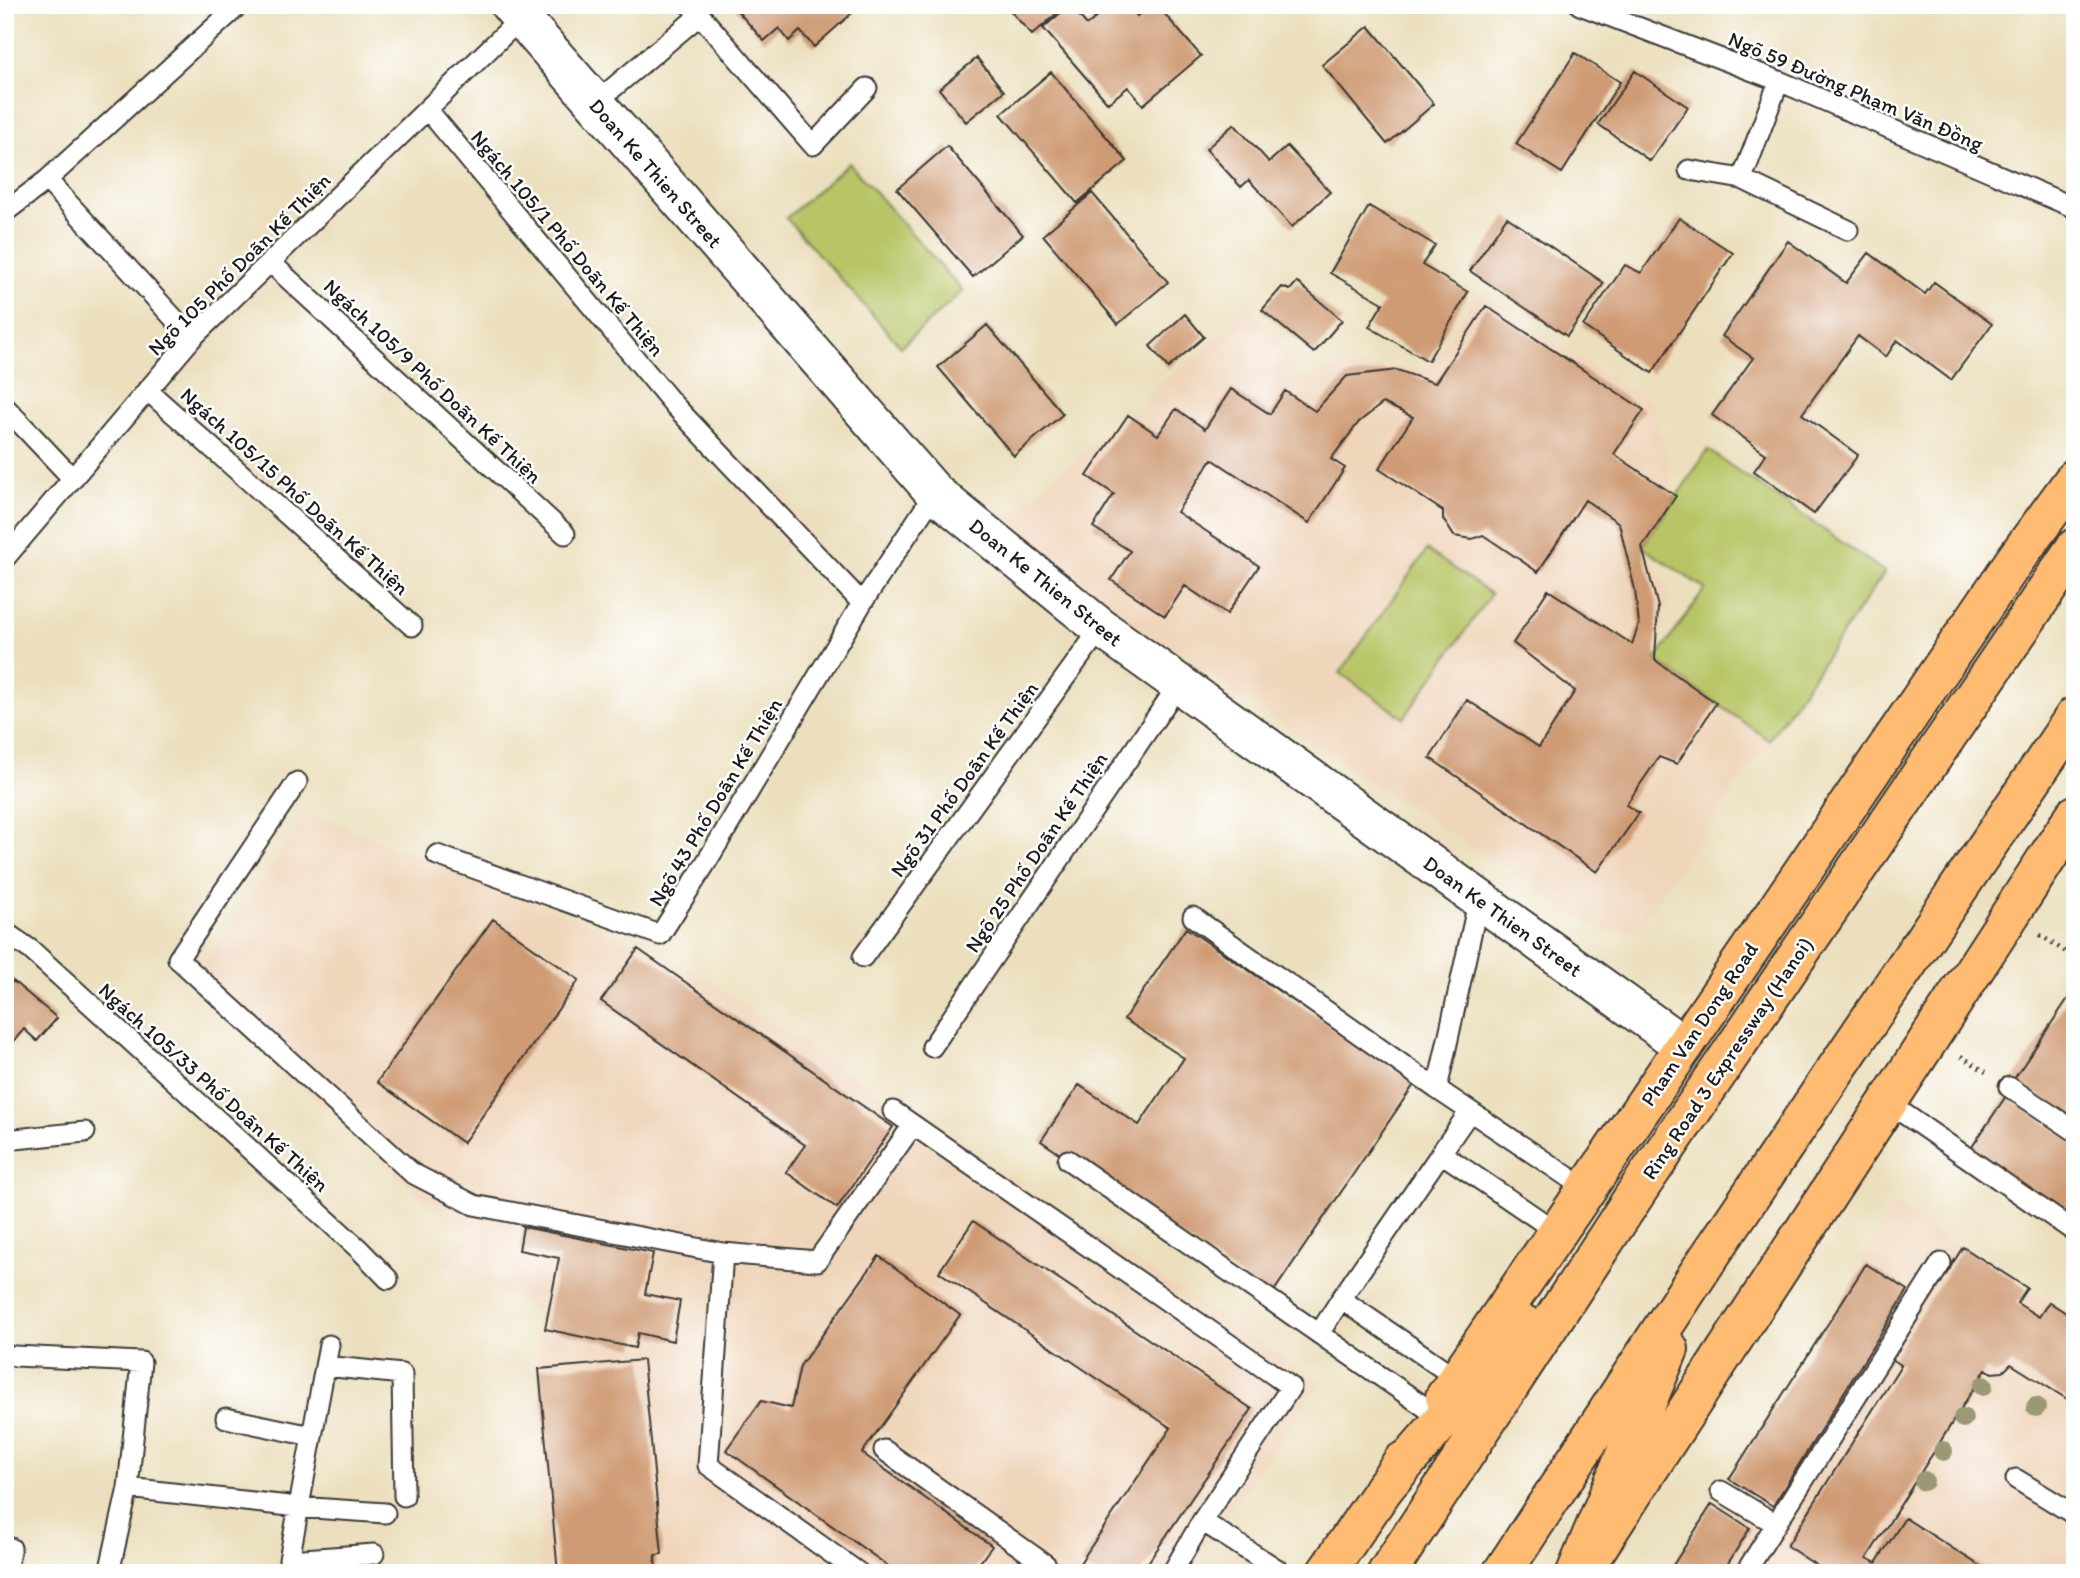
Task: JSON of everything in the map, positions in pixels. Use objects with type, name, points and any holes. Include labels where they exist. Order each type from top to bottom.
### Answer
[{"type":"main road","name":"Pham Van Dong Road","points":[[1326,1573],[2015,560],[2075,478]]},
{"type":"main road","name":"Ring Road 3 Expressway (Hanoi)","points":[[1387,1573],[1625,1209],[1978,686],[2075,548]]},
{"type":"main road","points":[[1502,1573],[1705,1263],[2066,728]]},
{"type":"main road","points":[[1582,1573],[2075,815]]},
{"type":"main road","points":[[1383,1489],[1625,1209]]},
{"type":"main road","points":[[1576,1573],[1705,1263]]},
{"type":"street","name":"Doan Ke Thien Street","points":[[515,12],[935,493],[1101,628],[1684,1046]]},
{"type":"lane","points":[[5,212],[47,180],[239,5]]},
{"type":"lane","name":"Ngõ 59 Đường Phạm Văn Đồng","points":[[1580,5],[1779,81],[2075,208]]},
{"type":"lane","points":[[595,103],[695,10],[813,145],[867,88]]},
{"type":"lane","name":"Ngõ 105 Phố Doãn Kế Thiện","points":[[5,558],[192,338],[427,109],[515,12]]},
{"type":"lane","points":[[1742,179],[1779,81]]},
{"type":"lane","name":"Ngách 105/1 Phố Doãn Kế Thiện","points":[[427,109],[674,405],[862,603]]},
{"type":"lane","points":[[1689,170],[1742,179],[1848,230]]},
{"type":"lane","points":[[47,180],[192,338]]},
{"type":"lane","name":"Ngách 105/9 Phố Doãn Kế Thiện","points":[[270,262],[565,534]]},
{"type":"lane","name":"Ngách 105/15 Phố Doãn Kế Thiện","points":[[147,390],[412,626]]},
{"type":"lane","points":[[5,407],[73,479]]},
{"type":"lane","name":"Ngõ 43 Phố Doãn Kế Thiện","points":[[437,855],[660,935],[862,603],[935,493]]},
{"type":"lane","name":"Ngõ 31 Phố Doãn Kế Thiện","points":[[863,957],[1101,628]]},
{"type":"lane","name":"Ngõ 25 Phố Doãn Kế Thiện","points":[[932,1046],[1179,684]]},
{"type":"lane","points":[[297,782],[178,960],[412,1172],[474,1205],[723,1253],[817,1261],[913,1125]]},
{"type":"lane","points":[[1437,1089],[1479,898]]},
{"type":"lane","points":[[1193,917],[1437,1089],[1586,1189]]},
{"type":"lane","name":"Ngách 105/33 Phố Doãn Kế Thiện","points":[[5,932],[31,950],[360,1250],[388,1279]]},
{"type":"lane","points":[[2009,1087],[2075,1131]]},
{"type":"lane","points":[[1887,1102],[2075,1232]]},
{"type":"lane","points":[[893,1111],[1291,1387],[1202,1521],[1172,1573]]},
{"type":"lane","points":[[1319,1334],[1470,1111]]},
{"type":"lane","points":[[5,1140],[85,1132]]},
{"type":"lane","points":[[1441,1153],[1557,1233]]},
{"type":"lane","points":[[1068,1160],[1434,1413]]},
{"type":"lane","points":[[723,1253],[708,1465],[859,1573]]},
{"type":"lane","points":[[1745,1573],[1941,1263]]},
{"type":"lane","points":[[1341,1299],[1458,1379]]},
{"type":"lane","points":[[329,1345],[289,1560],[373,1554]]},
{"type":"lane","points":[[15,1356],[141,1362],[128,1488],[109,1573]]},
{"type":"lane","points":[[325,1366],[402,1374],[404,1496]]},
{"type":"lane","points":[[226,1418],[312,1436]]},
{"type":"lane","points":[[884,1450],[1048,1570]]},
{"type":"lane","points":[[2016,1479],[2075,1515]]},
{"type":"lane","points":[[128,1488],[298,1507],[384,1513]]},
{"type":"lane","points":[[1721,1490],[1776,1524]]},
{"type":"lane","points":[[1202,1521],[1283,1573]]},
{"type":"lane","points":[[6,1573],[11,1548]]},
{"type":"path","points":[[2063,950],[2075,958]]},
{"type":"shaded area","points":[[1478,294],[1652,404],[1676,496],[1642,547],[1670,593],[1655,660],[1769,740],[1636,930],[1603,933],[1055,576],[1003,523],[1251,306],[1303,378],[1342,364],[1427,371]]},
{"type":"shaded area","points":[[309,812],[671,957],[1320,1382],[1187,1573],[539,1573],[537,1312],[441,1262],[465,1238],[189,983]]},
{"type":"shaded area","points":[[1895,1205],[2075,1319],[2075,1573],[1669,1573],[1866,1264],[1861,1259]]},
{"type":"green space","points":[[849,163],[963,291],[901,347],[786,218]]},
{"type":"green space","points":[[1708,450],[1885,572],[1769,740],[1655,660],[1705,589],[1642,547]]},
{"type":"green space","points":[[1427,550],[1491,594],[1404,718],[1340,673]]},
{"type":"building","points":[[732,5],[861,5],[814,47],[800,31],[789,41],[779,28],[764,41]]},
{"type":"building","points":[[1005,5],[1049,5],[1056,14],[1032,35]]},
{"type":"building","points":[[1070,5],[1087,25],[1111,5],[1128,5],[1137,16],[1149,5],[1157,5],[1201,56],[1143,105],[1128,87],[1108,103],[1043,28]]},
{"type":"building","points":[[1082,5],[1104,5],[1092,16]]},
{"type":"building","points":[[1369,26],[1434,104],[1387,144],[1322,65]]},
{"type":"building","points":[[1575,53],[1620,82],[1562,173],[1516,144]]},
{"type":"building","points":[[977,58],[1004,91],[966,122],[939,89]]},
{"type":"building","points":[[1635,71],[1688,107],[1650,161],[1598,124]]},
{"type":"building","points":[[1051,72],[1127,161],[1077,203],[1001,114]]},
{"type":"building","points":[[1234,124],[1269,162],[1287,146],[1330,192],[1292,227],[1249,180],[1241,187],[1206,149]]},
{"type":"building","points":[[947,146],[1023,235],[973,277],[897,189]]},
{"type":"building","points":[[1092,193],[1168,282],[1118,324],[1043,235]]},
{"type":"building","points":[[1369,206],[1435,245],[1422,265],[1468,292],[1428,361],[1369,327],[1383,303],[1330,273]]},
{"type":"building","points":[[1507,217],[1604,283],[1567,336],[1470,271]]},
{"type":"building","points":[[1679,218],[1733,253],[1652,373],[1583,326],[1625,265],[1641,273]]},
{"type":"building","points":[[1788,241],[1846,283],[1869,253],[1925,294],[1934,282],[1992,324],[1951,380],[1897,340],[1886,357],[1858,336],[1802,414],[1858,455],[1814,514],[1754,471],[1766,454],[1712,415],[1753,358],[1722,336]]},
{"type":"building","points":[[1297,282],[1342,320],[1314,353],[1262,310],[1282,287],[1290,290]]},
{"type":"building","points":[[1486,306],[1644,410],[1614,454],[1676,496],[1642,547],[1658,607],[1655,660],[1716,703],[1677,764],[1659,757],[1626,805],[1639,813],[1597,872],[1430,758],[1467,700],[1539,747],[1575,691],[1513,643],[1548,590],[1632,644],[1639,624],[1635,590],[1619,523],[1585,500],[1538,572],[1483,535],[1472,539],[1454,536],[1443,519],[1443,511],[1379,469],[1413,417],[1383,403],[1359,422],[1331,459],[1345,468],[1309,523],[1212,459],[1177,512],[1259,566],[1227,614],[1185,586],[1165,616],[1111,580],[1130,551],[1093,527],[1114,494],[1087,476],[1128,415],[1158,435],[1176,409],[1205,429],[1231,389],[1270,414],[1285,391],[1315,411],[1347,376],[1397,370],[1435,383]]},
{"type":"building","points":[[1185,314],[1204,337],[1168,368],[1150,346]]},
{"type":"building","points":[[987,325],[1063,414],[1014,456],[938,367]]},
{"type":"building","points":[[493,919],[579,980],[463,1143],[377,1082]]},
{"type":"building","points":[[1186,928],[1415,1083],[1270,1297],[1041,1141],[1079,1085],[1139,1125],[1184,1058],[1124,1019]]},
{"type":"building","points":[[638,949],[893,1127],[837,1208],[786,1172],[805,1145],[601,1001]]},
{"type":"building","points":[[13,981],[57,1018],[37,1041],[24,1029],[5,1051],[5,990]]},
{"type":"building","points":[[2075,988],[2075,1119],[2014,1079]]},
{"type":"building","points":[[2006,1096],[2075,1142],[2075,1224],[1968,1153]]},
{"type":"building","points":[[973,1221],[1252,1409],[1141,1573],[1094,1573],[1080,1563],[1171,1428],[939,1272]]},
{"type":"building","points":[[523,1227],[653,1253],[645,1294],[680,1301],[673,1341],[638,1333],[635,1348],[545,1329],[559,1258],[519,1250]]},
{"type":"building","points":[[1963,1247],[2027,1288],[2017,1303],[2039,1317],[2049,1302],[2075,1319],[2075,1404],[2011,1364],[2003,1372],[1992,1373],[1986,1369],[1867,1558],[1876,1563],[1905,1518],[1991,1573],[1828,1573],[1787,1546],[1901,1365],[1892,1359]]},
{"type":"building","points":[[879,1256],[960,1315],[862,1453],[992,1546],[972,1573],[898,1573],[726,1450],[761,1401],[791,1408],[800,1366]]},
{"type":"building","points":[[1866,1264],[1908,1290],[1773,1506],[1729,1479]]},
{"type":"building","points":[[643,1360],[662,1554],[655,1555],[656,1573],[558,1573],[539,1369]]},
{"type":"building","points":[[1712,1504],[1750,1528],[1722,1573],[1668,1573]]}]
